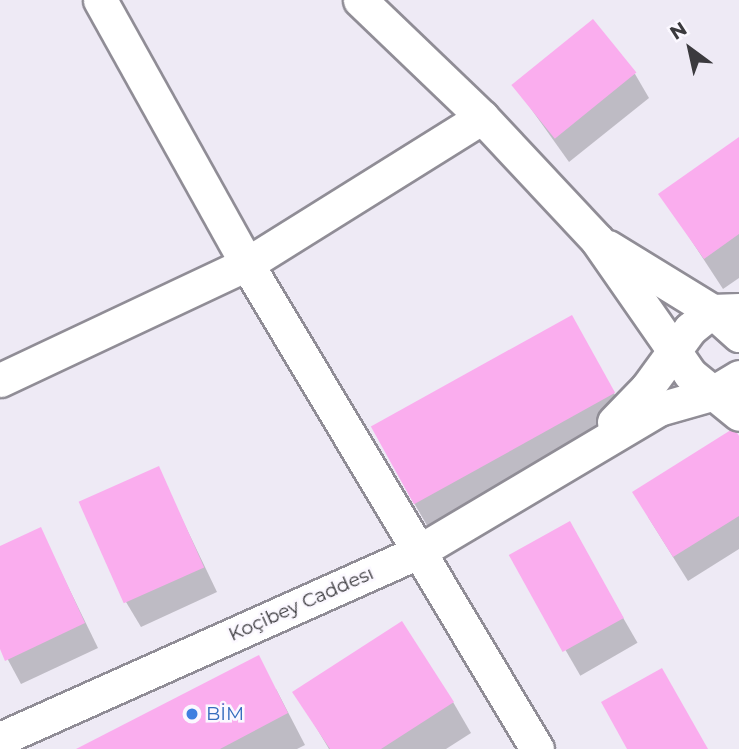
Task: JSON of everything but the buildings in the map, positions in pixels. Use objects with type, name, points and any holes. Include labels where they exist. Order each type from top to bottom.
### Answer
[{"type":"street","points":[[100,0],[247,264],[537,749]]},
{"type":"street","points":[[360,0],[482,117],[597,240],[673,350],[711,394],[739,414]]},
{"type":"street","points":[[0,380],[247,264],[482,117]]},
{"type":"street","points":[[597,240],[726,310],[739,335]]},
{"type":"street","name":"Koçibey Caddesı","points":[[591,447],[647,388],[673,350],[726,310]]},
{"type":"street","name":"Koçibey Caddesı","points":[[0,739],[418,552],[659,409],[711,394],[739,377]]},
{"type":"place","name":"BİM","points":[[192,714]]}]
